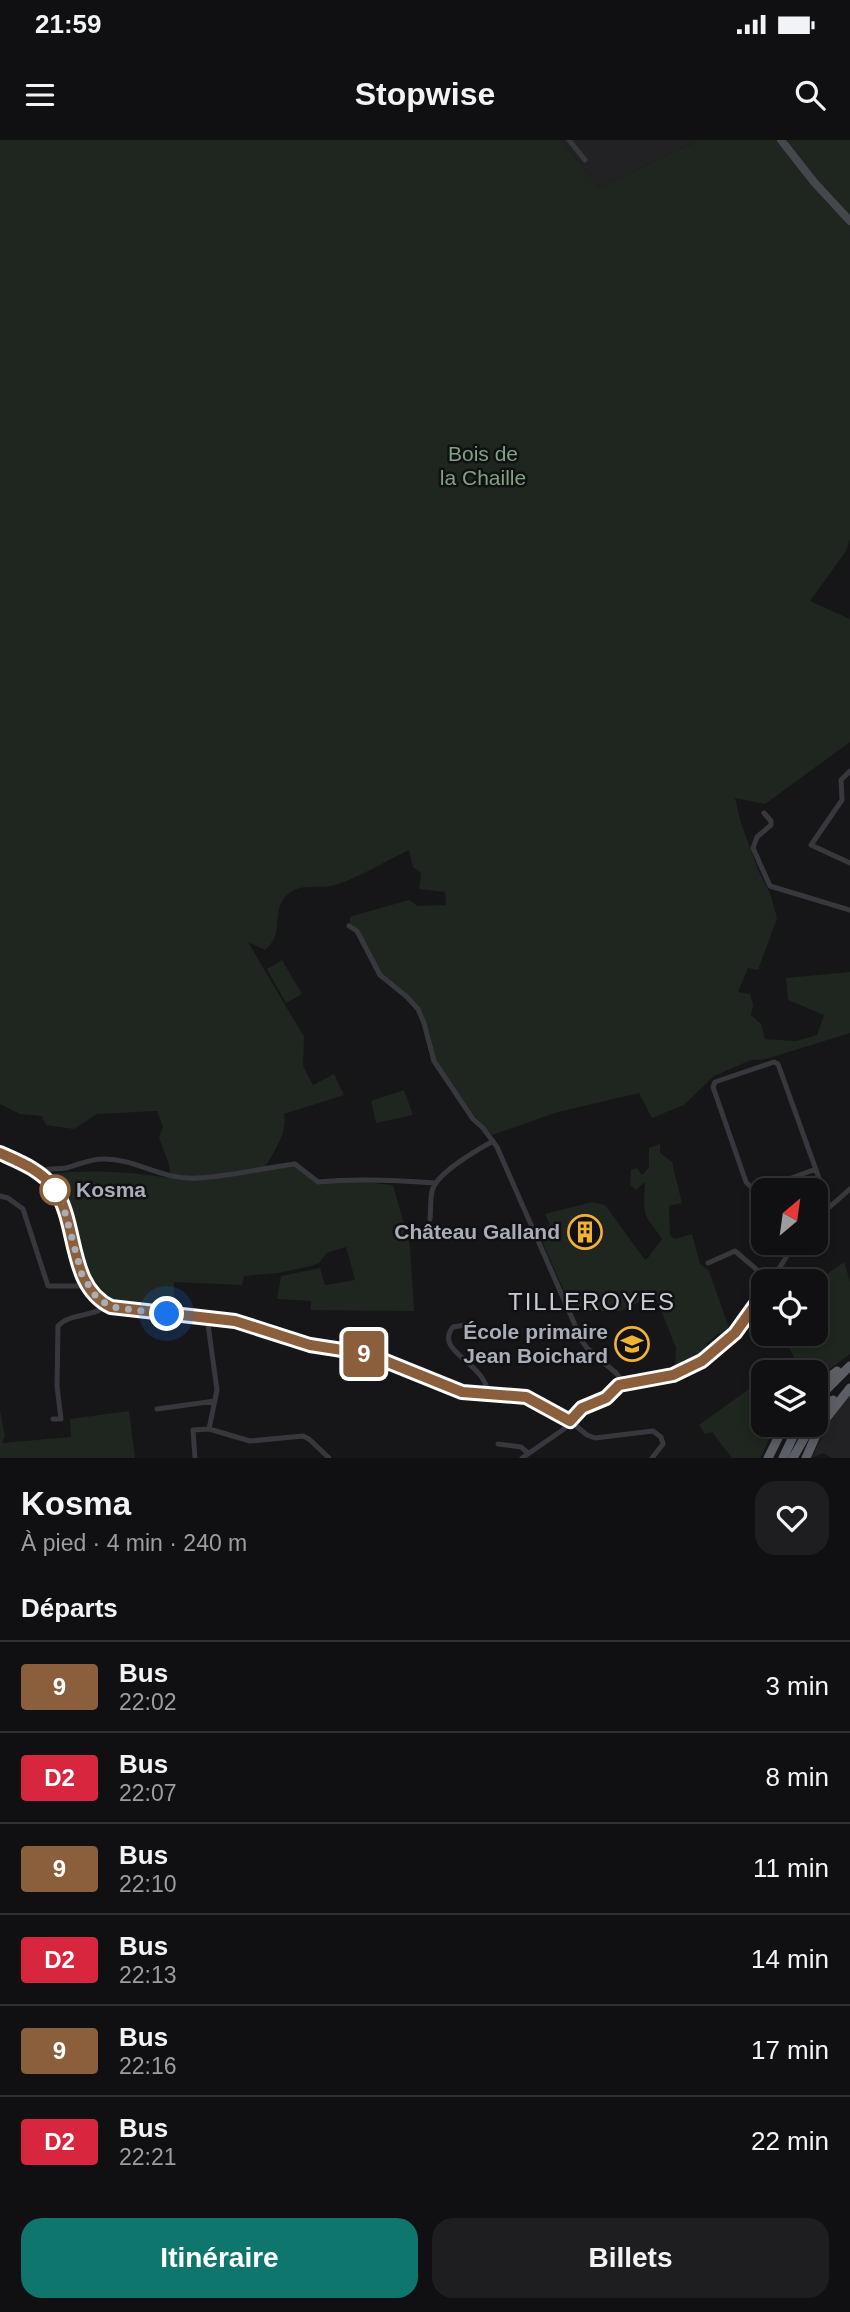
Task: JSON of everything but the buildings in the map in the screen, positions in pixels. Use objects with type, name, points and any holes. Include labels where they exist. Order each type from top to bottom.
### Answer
[{"type":"highway","points":[[828,1380],[850,1364]]},
{"type":"highway","points":[[828,1387],[850,1364]]},
{"type":"highway","points":[[828,1404],[850,1386]]},
{"type":"highway","points":[[806,1458],[820,1426],[850,1386]]},
{"type":"highway","points":[[768,1458],[778,1437]]},
{"type":"highway","points":[[783,1458],[793,1437]]},
{"type":"highway","points":[[793,1458],[805,1437]]},
{"type":"main road","points":[[781,140],[814,182],[850,221]]},
{"type":"street","points":[[569,140],[585,160]]},
{"type":"street","points":[[850,771],[841,780],[842,796],[839,805],[811,845],[850,863]]},
{"type":"street","points":[[764,813],[771,825],[755,840],[753,848],[770,886],[850,910]]},
{"type":"street","points":[[349,926],[357,932],[380,975],[418,1009],[434,1062],[473,1119],[493,1141],[582,1341],[617,1373],[620,1378],[619,1385]]},
{"type":"street","points":[[751,1187],[746,1182],[713,1087],[715,1082],[776,1063],[829,1206],[850,1189]]},
{"type":"street","points":[[430,1219],[435,1183],[468,1155],[493,1141]]},
{"type":"street","points":[[0,1153],[40,1173],[54,1189],[63,1205],[87,1286],[107,1305],[235,1321],[310,1345],[368,1354],[457,1390],[526,1397],[595,1438],[649,1431],[657,1433],[663,1444],[652,1458]]},
{"type":"street","points":[[40,1173],[43,1170],[65,1168],[100,1159],[127,1163],[176,1177],[197,1179],[295,1164],[318,1182],[355,1179],[435,1183]]},
{"type":"street","points":[[791,1178],[816,1168]]},
{"type":"street","points":[[0,1196],[8,1198],[23,1209],[48,1286],[87,1286]]},
{"type":"street","points":[[708,1263],[735,1251],[757,1269]]},
{"type":"street","points":[[53,1419],[61,1419],[61,1401],[57,1386],[58,1326],[64,1320],[102,1310],[107,1305]]},
{"type":"street","points":[[522,1458],[564,1429],[582,1408],[606,1398],[619,1385],[673,1375],[702,1361],[735,1333],[751,1311]]},
{"type":"street","points":[[207,1317],[217,1387],[209,1429]]},
{"type":"street","points":[[470,1324],[453,1327],[447,1342],[483,1377],[488,1394]]},
{"type":"street","points":[[157,1409],[215,1401]]},
{"type":"street","points":[[195,1458],[193,1430],[209,1429],[250,1441],[303,1436],[329,1458]]},
{"type":"street","points":[[498,1444],[521,1447],[528,1453]]},
{"type":"shaded area","points":[[561,140],[700,140],[599,187]]},
{"type":"shaded area","points":[[850,1395],[850,1458],[832,1458],[823,1453],[812,1458],[821,1437],[828,1437],[828,1421]]},
{"type":"green space","name":"Bois de la Chaille","points":[[0,140],[561,140],[599,187],[700,140],[850,140],[850,539],[846,551],[810,601],[850,619],[850,742],[765,804],[735,798],[741,823],[759,872],[770,893],[777,918],[758,970],[748,968],[738,992],[750,994],[753,1005],[751,1015],[761,1024],[765,1039],[796,1041],[817,1035],[824,1015],[788,1000],[786,978],[850,972],[850,1033],[766,1059],[751,1060],[714,1076],[684,1105],[652,1118],[639,1093],[558,1112],[492,1135],[475,1117],[436,1060],[424,1016],[376,967],[350,925],[352,916],[409,900],[418,906],[446,905],[445,892],[419,889],[421,873],[413,867],[409,850],[343,882],[329,886],[302,887],[290,892],[281,904],[275,937],[271,944],[265,950],[248,942],[304,1037],[303,1066],[313,1085],[334,1074],[344,1095],[284,1114],[282,1136],[264,1169],[295,1167],[315,1183],[354,1181],[393,1185],[410,1245],[414,1311],[311,1310],[311,1301],[277,1299],[281,1276],[320,1268],[325,1285],[355,1280],[346,1247],[327,1253],[319,1263],[311,1266],[244,1276],[242,1285],[174,1282],[174,1310],[110,1304],[90,1286],[62,1195],[49,1174],[110,1172],[171,1178],[169,1164],[159,1138],[163,1127],[157,1111],[97,1114],[74,1129],[46,1125],[42,1116],[20,1114],[0,1104]]},
{"type":"green space","points":[[282,960],[302,994],[286,1003],[267,969]]},
{"type":"green space","points":[[404,1090],[413,1115],[376,1123],[371,1101]]},
{"type":"green space","points":[[660,1144],[660,1153],[672,1162],[682,1203],[669,1206],[670,1235],[675,1239],[692,1234],[700,1264],[709,1271],[730,1331],[725,1338],[719,1333],[706,1344],[711,1350],[675,1371],[676,1348],[655,1295],[620,1311],[573,1311],[537,1230],[550,1225],[545,1214],[592,1202],[605,1205],[645,1260],[647,1259],[662,1239],[646,1215],[645,1182],[636,1190],[630,1185],[631,1170],[637,1168],[642,1175],[649,1167],[649,1148]]},
{"type":"green space","points":[[844,1262],[850,1281],[850,1354],[828,1370],[828,1360],[790,1360],[794,1357],[788,1346],[828,1346],[828,1273]]},
{"type":"green space","points":[[751,1388],[751,1437],[770,1437],[760,1458],[732,1458],[712,1432],[705,1434],[699,1425]]},
{"type":"green space","points":[[0,1410],[5,1436],[2,1443],[71,1437],[70,1419],[129,1411],[135,1458],[0,1458]]},
{"type":"bus line","name":"9","points":[[0,1153],[36,1171],[54,1189],[63,1205],[82,1275],[101,1303],[145,1312],[225,1319],[310,1345],[368,1354],[462,1392],[526,1397],[570,1421],[582,1408],[606,1398],[619,1385],[673,1375],[702,1361],[735,1333],[751,1312]]},
{"type":"place","name":"Kosma","points":[[55,1190]]},
{"type":"place","name":"Château Galland","points":[[585,1232]]},
{"type":"place","name":"École primaire Jean Boichard","points":[[632,1344]]},
{"type":"district","name":"TILLEROYES","points":[[592,1302]]},
{"type":"route","points":[[55,1190],[63,1205],[82,1275],[101,1303],[123,1309],[167,1314]]}]
